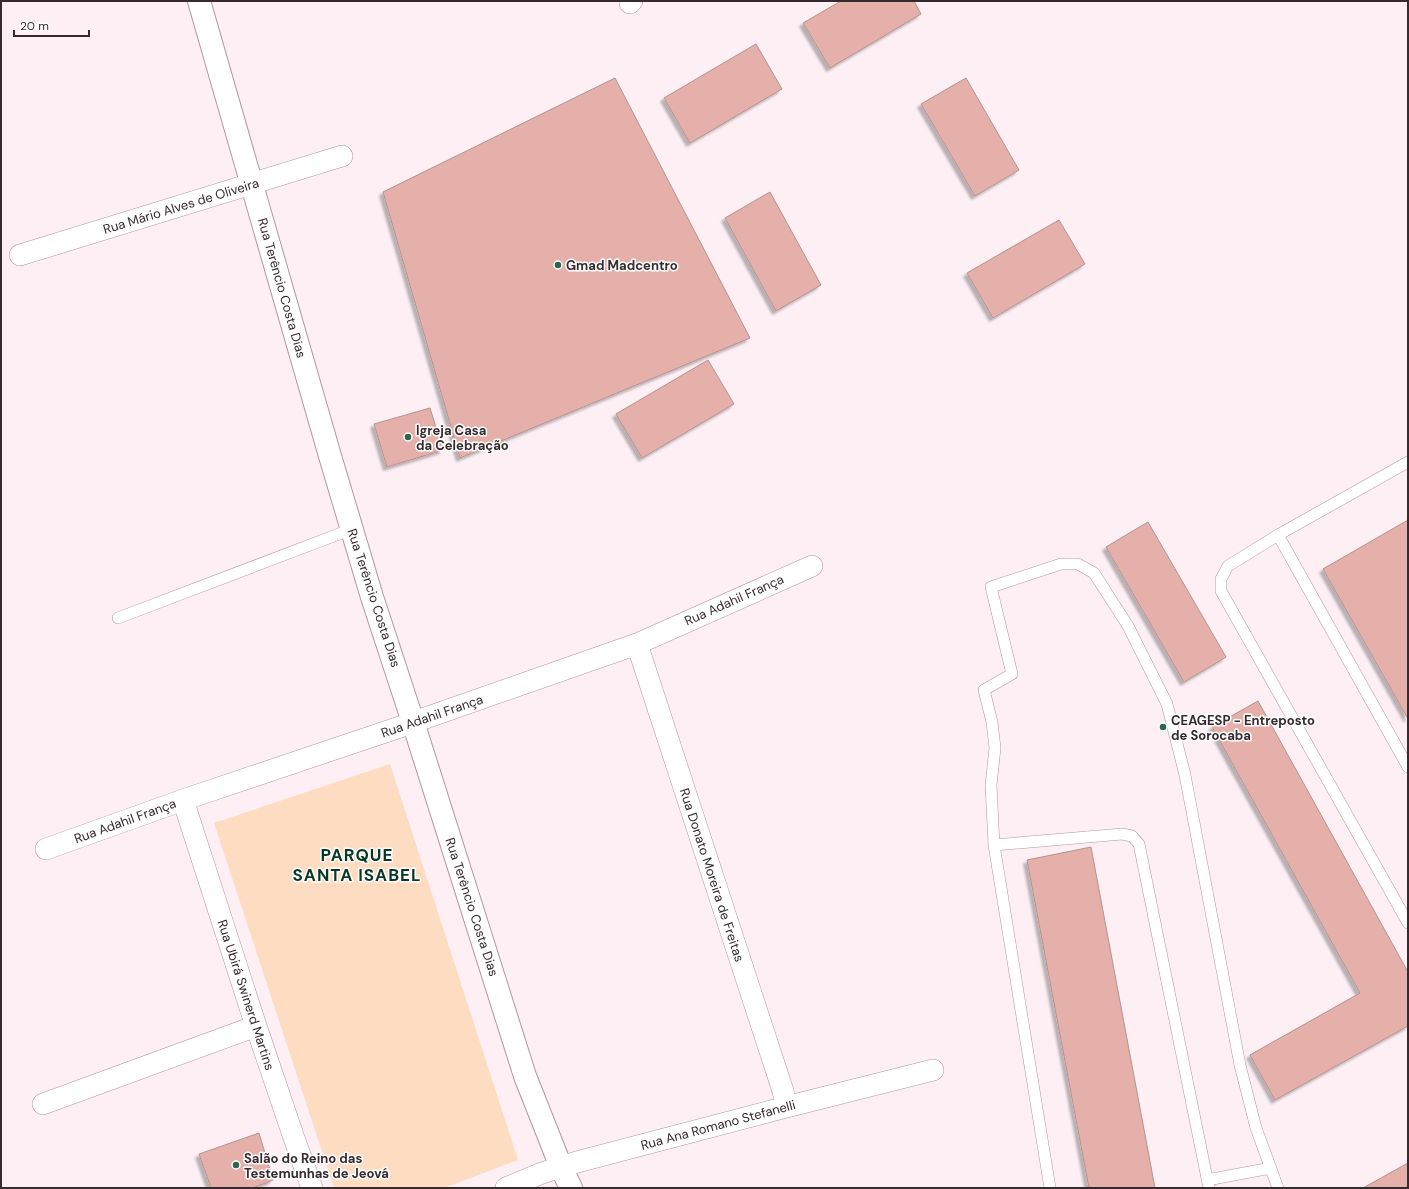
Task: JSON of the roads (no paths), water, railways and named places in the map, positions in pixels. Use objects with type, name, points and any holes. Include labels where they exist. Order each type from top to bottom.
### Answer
[{"type":"street","name":"Rua Terêncio Costa Dias","points":[[199,1],[372,597],[525,1076],[561,1167],[571,1188]]},
{"type":"street","name":"Rua Mário Alves de Oliveira","points":[[20,255],[342,156]]},
{"type":"street","name":"Rua Adahil França","points":[[46,849],[183,800],[637,644],[812,566]]},
{"type":"street","name":"Rua Donato Moreira de Freitas","points":[[637,644],[783,1091],[786,1107]]},
{"type":"street","name":"Rua Ubirá Swinerd Martins","points":[[183,800],[256,1026],[312,1188]]},
{"type":"street","points":[[43,1104],[256,1026]]},
{"type":"street","name":"Rua Ana Romano Stefanelli","points":[[506,1188],[561,1167],[786,1107],[933,1070]]},
{"type":"lane","points":[[1408,462],[1278,535],[1228,566],[1221,579],[1221,591],[1408,923]]},
{"type":"lane","points":[[118,618],[352,529]]},
{"type":"lane","points":[[1278,535],[1408,767]]},
{"type":"lane","points":[[1050,1188],[994,845],[991,785],[995,748],[992,722],[984,690],[1012,674],[991,587],[1061,564],[1078,564],[1094,573],[1128,626],[1167,704],[1185,775],[1240,1066],[1256,1128],[1278,1188]]},
{"type":"lane","points":[[994,845],[1122,834],[1132,836],[1139,844],[1208,1184],[1271,1168]]},
{"type":"place","name":"Gmad Madcentro","points":[[558,265]]},
{"type":"place","name":"Igreja Casa da Celebração","points":[[408,437]]},
{"type":"place","name":"CEAGESP - Entreposto de Sorocaba","points":[[1163,727]]},
{"type":"place","name":"Salão do Reino das Testemunhas de Jeová","points":[[236,1165]]},
{"type":"district","name":"PARQUE SANTA ISABEL","points":[[357,865]]}]
